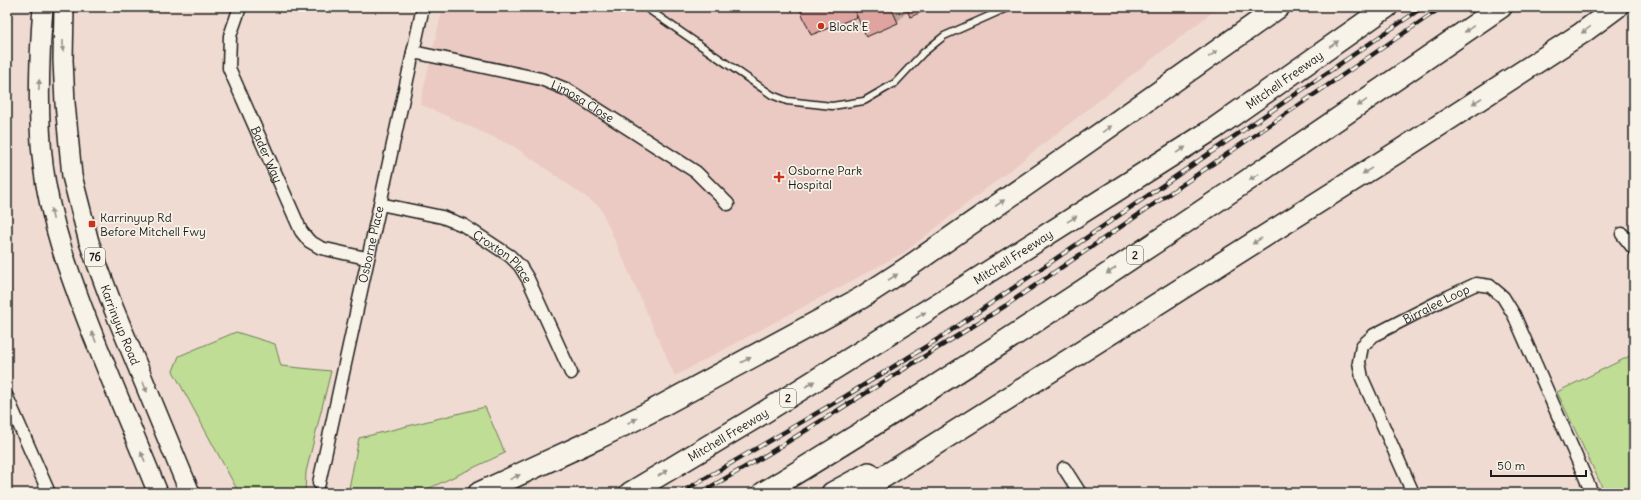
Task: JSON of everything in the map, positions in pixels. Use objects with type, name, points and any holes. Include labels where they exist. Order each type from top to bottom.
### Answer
[{"type":"highway","name":"76","points":[[42,7],[38,109],[43,165],[60,247],[106,368],[158,493]]},
{"type":"highway","name":"Karrinyup Road","points":[[64,7],[64,103],[72,176],[90,242],[113,307],[190,493]]},
{"type":"highway","name":"Mitchell Freeway","points":[[630,493],[755,418],[1215,128],[1387,7]]},
{"type":"highway","name":"2","points":[[763,493],[986,353],[1252,178],[1501,7]]},
{"type":"highway","points":[[858,493],[1404,148],[1582,33],[1617,7]]},
{"type":"highway","points":[[479,493],[631,422],[860,298],[908,268],[1086,144],[1275,9]]},
{"type":"highway","points":[[60,247],[72,249],[78,246],[79,239],[72,176]]},
{"type":"highway","points":[[832,493],[1019,391]]},
{"type":"street","name":"Bader Way","points":[[240,7],[230,36],[229,68],[301,231],[309,241],[321,248],[366,258]]},
{"type":"street","name":"Osborne Place","points":[[319,483],[366,258],[380,204],[423,7]]},
{"type":"street","name":"Limosa Close","points":[[413,52],[541,79],[556,84],[568,90],[696,172],[728,204]]},
{"type":"street","name":"Croxton Place","points":[[380,204],[442,217],[463,225],[510,256],[520,266],[528,279],[571,373]]},
{"type":"street","points":[[1622,234],[1634,249]]},
{"type":"street","name":"Birralee Loop","points":[[1413,493],[1362,378],[1359,362],[1362,346],[1374,335],[1448,296],[1476,284],[1490,286],[1503,297],[1514,315],[1592,493]]},
{"type":"street","points":[[7,397],[49,493]]},
{"type":"street","points":[[1064,468],[1080,493]]},
{"type":"lane","points":[[646,7],[772,95],[787,102],[832,106],[864,101],[895,84],[923,53],[944,36],[1009,7]]},
{"type":"shaded area","name":"Osborne Park Hospital","points":[[443,7],[1219,7],[905,252],[675,376],[600,207],[515,147],[420,104]]},
{"type":"green space","points":[[236,332],[275,344],[281,366],[331,371],[306,472],[305,493],[239,493],[173,371],[179,356]]},
{"type":"green space","points":[[1634,354],[1634,493],[1605,493],[1557,392]]},
{"type":"green space","points":[[485,407],[505,453],[419,493],[348,493],[359,438]]},
{"type":"building","name":"Block E","points":[[799,7],[853,7],[857,17],[811,35]]},
{"type":"building","points":[[853,7],[891,7],[898,23],[866,37]]},
{"type":"building","points":[[906,7],[933,7],[910,17]]},
{"type":"railway","points":[[680,493],[846,396],[943,336],[1423,7]]},
{"type":"railway","points":[[700,493],[768,454],[1005,306],[1442,7]]},
{"type":"place","name":"Block E","points":[[821,26]]},
{"type":"place","name":"Osborne Park Hospital","points":[[779,177]]},
{"type":"place","name":"Karrinyup Rd Before Mitchell Fwy","points":[[92,224]]}]
